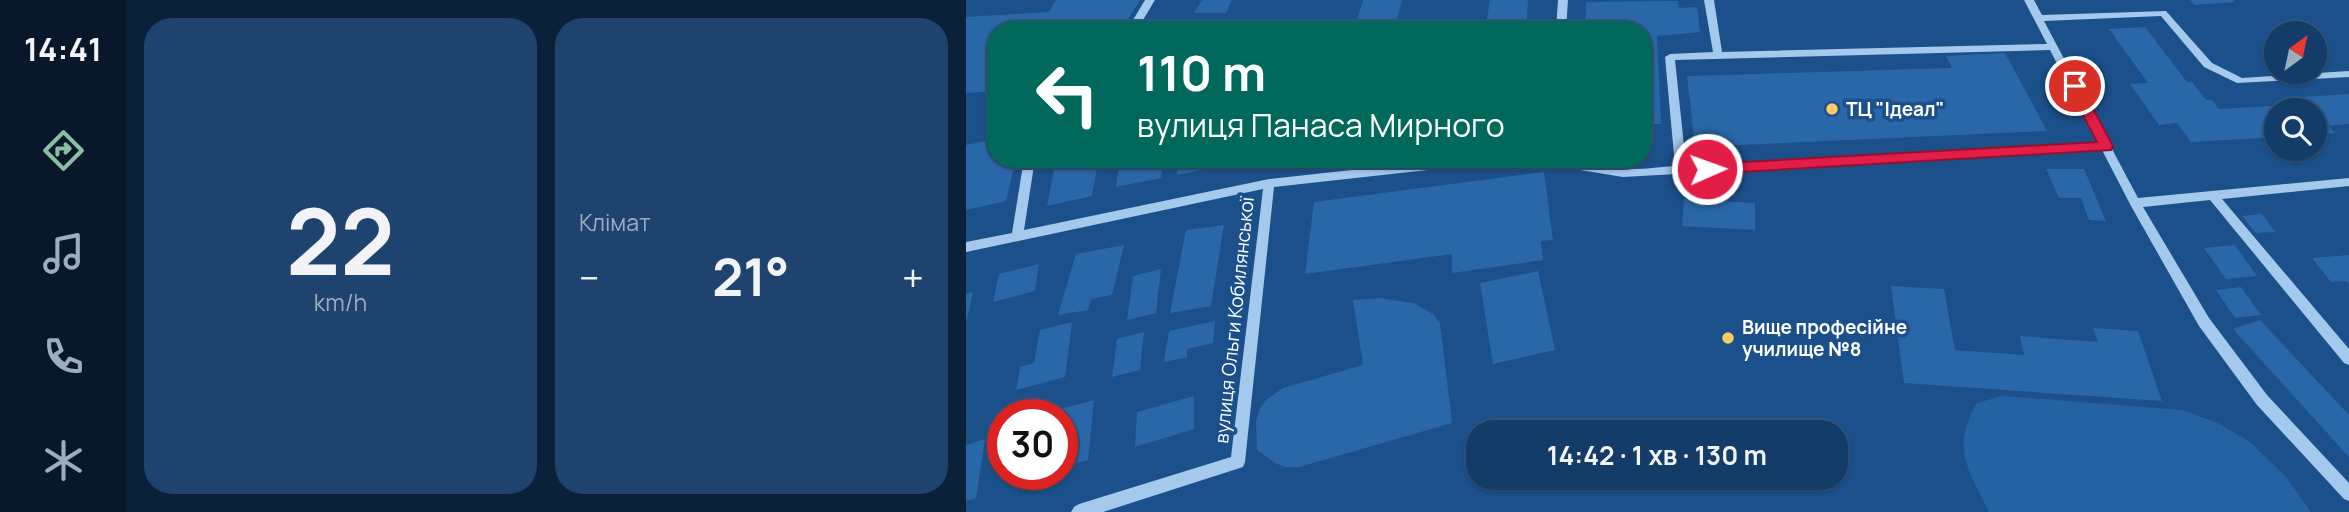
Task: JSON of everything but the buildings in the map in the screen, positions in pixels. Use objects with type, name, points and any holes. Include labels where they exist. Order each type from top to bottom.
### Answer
[{"type":"street","points":[[1137,21],[1150,0]]},
{"type":"street","points":[[1562,21],[1563,0]]},
{"type":"street","points":[[1709,0],[1718,55]]},
{"type":"street","points":[[2029,0],[2136,203],[2212,334],[2262,400],[2309,454],[2349,494]]},
{"type":"street","points":[[2039,18],[2163,13],[2208,65],[2241,80],[2349,74]]},
{"type":"street","points":[[1681,170],[1670,57],[2054,47]]},
{"type":"street","points":[[1592,168],[1623,173],[2106,146]]},
{"type":"street","points":[[1017,236],[1028,168]]},
{"type":"street","points":[[966,247],[1269,183],[1408,168]]},
{"type":"street","points":[[2136,203],[2349,182]]},
{"type":"street","name":"вулиця Ольги Кобилянської","points":[[1079,512],[1237,463],[1269,183]]},
{"type":"street","points":[[2214,197],[2349,359]]},
{"type":"shaded area","points":[[2002,396],[2182,410],[2218,423],[2250,442],[2287,478],[2311,512],[1989,512],[1965,459],[1965,433],[1977,403]]},
{"type":"place","name":"ТЦ \"Ідеал\"","points":[[1832,109]]},
{"type":"place","name":"Вище професійне училище №8","points":[[1728,338]]},
{"type":"route","points":[[1707,169],[2106,146],[2075,86]]}]
